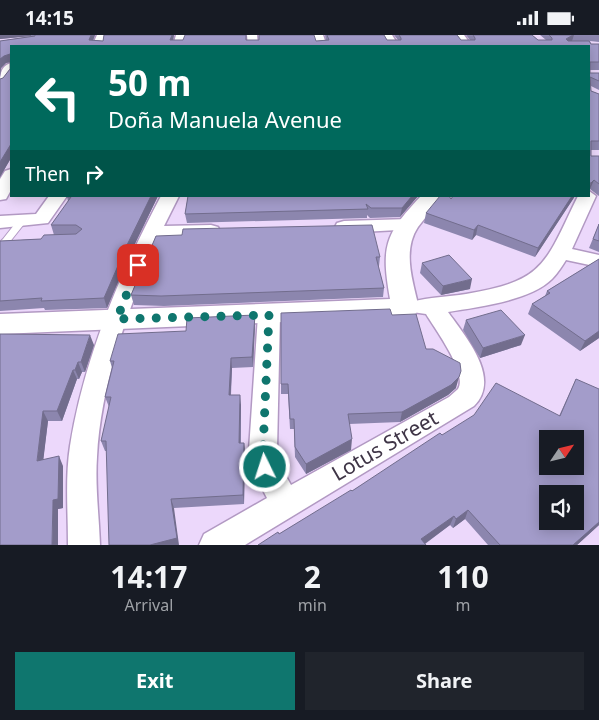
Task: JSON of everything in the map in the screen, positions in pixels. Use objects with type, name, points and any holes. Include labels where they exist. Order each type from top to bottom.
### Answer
[{"type":"street","points":[[0,82],[10,68]]},
{"type":"street","points":[[0,195],[10,176]]},
{"type":"street","points":[[0,222],[42,219],[57,197]]},
{"type":"street","points":[[84,545],[84,448],[92,404],[117,319],[151,232],[169,197]]},
{"type":"street","points":[[405,308],[397,249],[400,238],[432,197]]},
{"type":"street","points":[[0,324],[269,315],[433,307],[470,301],[534,282],[544,275],[559,252],[586,197]]},
{"type":"street","points":[[330,227],[409,225]]},
{"type":"street","points":[[151,232],[230,230]]},
{"type":"street","points":[[559,252],[599,261]]},
{"type":"street","name":"Lotus Street","points":[[215,545],[458,404],[471,393],[473,386],[472,376],[468,365],[433,307]]},
{"type":"street","points":[[269,315],[263,450],[265,467],[286,503]]},
{"type":"lane","points":[[7,241],[21,222]]},
{"type":"building","points":[[91,35],[89,40],[103,41],[104,35],[172,35],[170,40],[183,40],[185,35],[246,35],[246,40],[259,40],[259,35],[314,35],[316,41],[329,40],[327,35],[384,35],[387,40],[401,40],[399,35],[457,35],[461,40],[475,40],[473,35],[532,35],[538,40],[552,40],[549,35],[573,35],[566,39],[568,41],[589,41],[591,44],[599,44],[599,62],[590,62],[590,45],[10,45],[10,54],[0,59],[0,41],[35,36]]},
{"type":"building","points":[[10,69],[10,146],[0,162],[0,79]]},
{"type":"building","points":[[590,73],[599,73],[599,81],[590,77]]},
{"type":"building","points":[[590,77],[591,91],[599,94],[599,141],[591,141],[591,156],[599,156],[599,184],[594,180],[591,183]]},
{"type":"building","points":[[71,197],[151,197],[104,298],[41,301],[42,298],[0,301],[0,241],[41,239],[44,235],[76,234],[82,229],[76,225],[51,225]]},
{"type":"building","points":[[188,197],[411,197],[402,208],[371,208],[366,204],[368,209],[185,214]]},
{"type":"building","points":[[439,197],[450,197],[451,199],[452,197],[571,197],[538,248],[478,225],[474,230],[426,213]]},
{"type":"building","points":[[599,224],[599,241],[593,239]]},
{"type":"building","points":[[372,225],[380,257],[376,257],[384,288],[161,296],[131,295],[156,236],[182,235],[183,229]]},
{"type":"building","points":[[449,255],[472,279],[443,286],[422,263]]},
{"type":"building","points":[[599,259],[599,331],[585,341],[532,304],[550,293],[547,291]]},
{"type":"building","points":[[390,309],[392,315],[416,314],[426,349],[433,349],[460,363],[461,371],[459,377],[451,385],[402,412],[348,414],[352,439],[306,464],[295,447],[294,419],[290,419],[288,384],[281,384],[281,313]]},
{"type":"building","points":[[501,310],[525,335],[483,348],[466,320]]},
{"type":"building","points":[[255,315],[252,357],[231,358],[229,395],[240,395],[239,443],[244,443],[243,495],[171,499],[177,538],[150,545],[109,545],[106,441],[101,441],[111,397],[105,397],[114,361],[110,361],[118,334],[186,331],[187,318]]},
{"type":"building","points":[[0,334],[90,335],[81,362],[78,362],[75,370],[73,370],[57,411],[43,411],[37,461],[59,456],[58,499],[53,500],[52,545],[0,545]]},
{"type":"building","points":[[576,379],[599,389],[599,522],[573,545],[500,545],[468,510],[456,519],[454,516],[421,539],[426,545],[258,545],[352,491],[440,433],[442,435],[474,415],[496,383],[560,416]]},
{"type":"route","points":[[138,265],[117,319],[269,315],[263,450],[265,467]]}]
